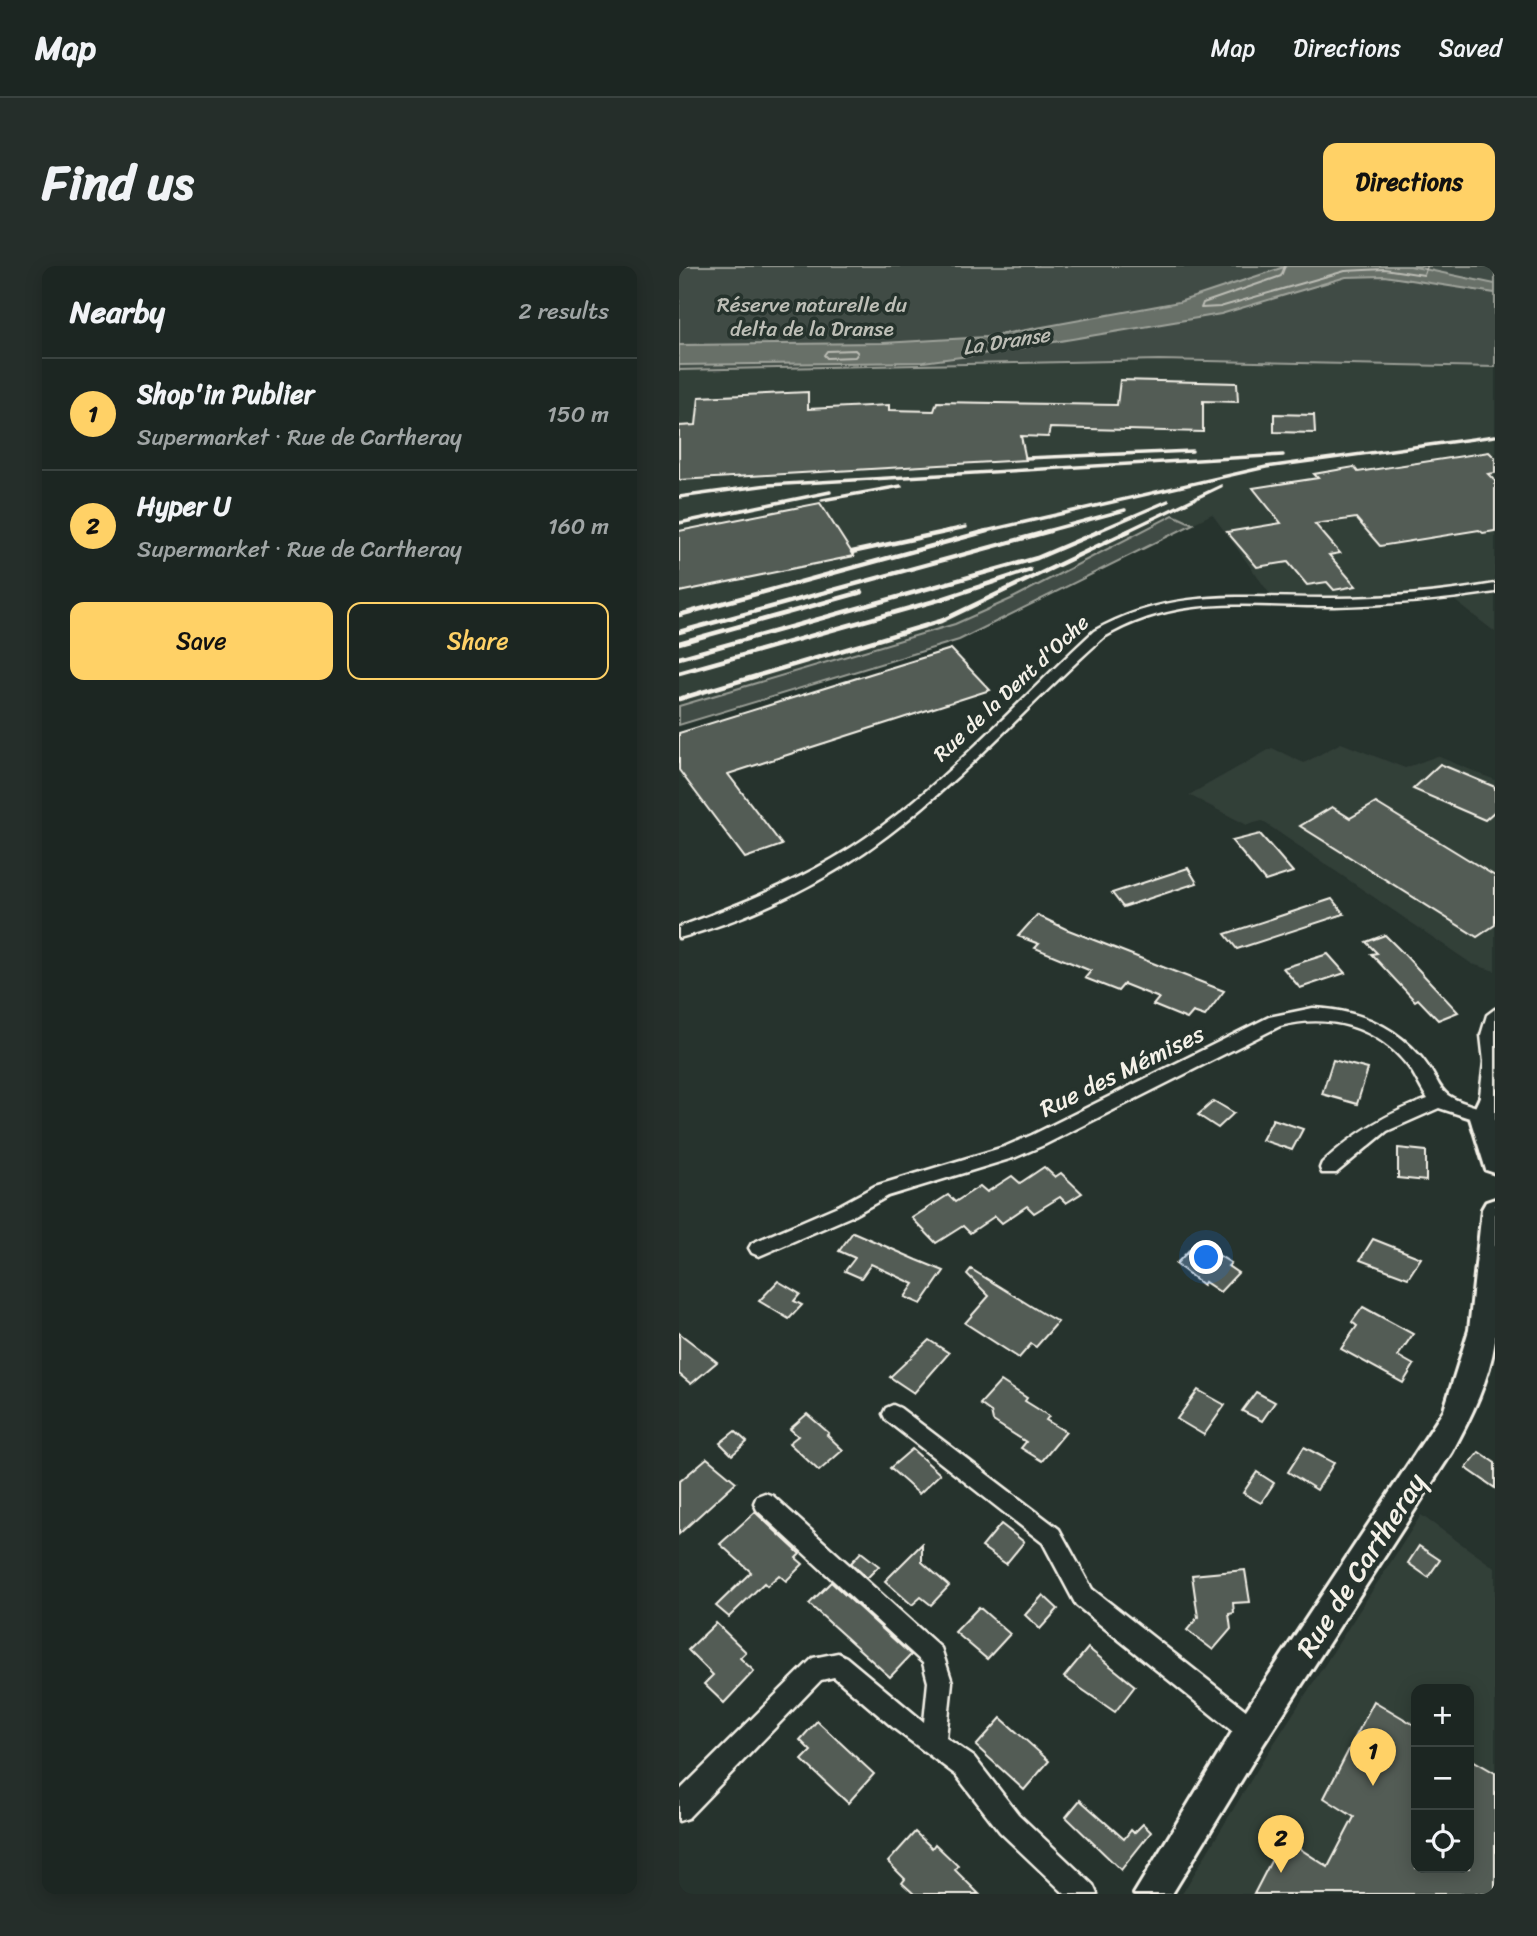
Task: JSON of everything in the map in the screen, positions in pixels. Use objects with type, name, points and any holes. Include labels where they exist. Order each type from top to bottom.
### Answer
[{"type":"street","name":"Rue de la Dent d'Oche","points":[[679,933],[778,895],[833,865],[882,833],[1099,634],[1132,615],[1158,607],[1203,601],[1365,602],[1495,588]]},
{"type":"street","name":"Rue des Mémises","points":[[759,1248],[848,1210],[882,1191],[1010,1152],[1038,1140],[1264,1026],[1297,1014],[1342,1015],[1383,1034],[1412,1059],[1441,1101]]},
{"type":"street","points":[[1495,1015],[1490,1035],[1494,1063],[1490,1118],[1495,1163]]},
{"type":"street","points":[[1329,1168],[1358,1139],[1378,1125],[1441,1101],[1490,1118]]},
{"type":"street","name":"Rue de Cartheray","points":[[1152,1894],[1252,1731],[1464,1404],[1480,1356],[1495,1209]]},
{"type":"street","points":[[893,1414],[1051,1536],[1084,1597],[1252,1731]]},
{"type":"street","points":[[765,1503],[933,1656],[940,1682],[934,1741]]},
{"type":"street","points":[[679,1810],[813,1672],[829,1664],[845,1669],[904,1722],[934,1741],[965,1766],[1025,1840],[1084,1894]]},
{"type":"shaded area","points":[[1003,358],[1495,367],[1495,632],[1454,600],[1370,608],[1280,608],[1212,514],[959,640],[679,725],[679,369]]},
{"type":"shaded area","points":[[1341,743],[1405,768],[1437,756],[1495,780],[1495,971],[1472,964],[1262,821],[1247,825],[1189,795],[1272,748],[1304,763]]},
{"type":"shaded area","points":[[1421,1515],[1495,1568],[1495,1894],[1182,1894],[1260,1765]]},
{"type":"green space","name":"Réserve naturelle du delta de la Dranse","points":[[679,266],[1495,266],[1495,367],[1159,360],[679,370]]},
{"type":"green space","points":[[1173,515],[1193,524],[959,640],[679,725],[679,706],[955,624],[1011,599]]},
{"type":"water","name":"La Dranse","points":[[1287,266],[1410,266],[1495,284],[1495,293],[1384,276],[1346,277],[1221,314],[923,362],[679,365],[679,345],[883,343],[987,337],[1179,302]]},
{"type":"building","points":[[1120,380],[1237,383],[1238,402],[1203,401],[1203,432],[1050,428],[1048,437],[1021,436],[1026,460],[679,480],[679,426],[696,425],[699,397],[808,392],[808,409],[889,405],[889,410],[934,411],[937,402],[1117,405]]},
{"type":"building","points":[[1274,414],[1314,415],[1315,433],[1274,432]]},
{"type":"building","points":[[1489,452],[1495,458],[1495,473],[1488,474],[1495,481],[1495,531],[1483,533],[1479,530],[1380,546],[1356,518],[1315,524],[1340,553],[1329,555],[1356,586],[1334,590],[1327,582],[1307,585],[1288,562],[1257,567],[1227,532],[1281,523],[1253,488],[1318,478],[1314,474],[1354,467],[1358,472]]},
{"type":"building","points":[[820,503],[854,556],[679,592],[679,531]]},
{"type":"building","points":[[951,649],[990,690],[728,774],[782,845],[745,858],[679,770],[679,733]]},
{"type":"building","points":[[1440,764],[1495,787],[1495,811],[1485,820],[1413,789]]},
{"type":"building","points":[[1376,803],[1495,876],[1495,925],[1477,937],[1300,826],[1332,807],[1350,818]]},
{"type":"building","points":[[1260,834],[1293,872],[1265,881],[1232,841]]},
{"type":"building","points":[[1188,868],[1197,883],[1123,907],[1112,893]]},
{"type":"building","points":[[1332,899],[1344,914],[1237,949],[1225,934]]},
{"type":"building","points":[[1037,915],[1224,991],[1205,1016],[1193,1012],[1187,1019],[1153,1005],[1159,998],[1124,984],[1118,991],[1085,978],[1091,971],[1035,948],[1039,944],[1018,936]]},
{"type":"building","points":[[1385,935],[1458,1012],[1438,1020],[1418,999],[1415,1001],[1371,954],[1377,953],[1366,942]]},
{"type":"building","points":[[1328,954],[1345,973],[1300,988],[1283,968]]},
{"type":"building","points":[[1333,1060],[1368,1069],[1357,1104],[1322,1094]]},
{"type":"building","points":[[1214,1101],[1234,1113],[1218,1128],[1198,1115]]},
{"type":"building","points":[[1273,1119],[1303,1129],[1292,1150],[1262,1140]]},
{"type":"building","points":[[1398,1148],[1426,1151],[1426,1181],[1398,1178]]},
{"type":"building","points":[[1044,1167],[1055,1177],[1061,1173],[1082,1193],[1066,1203],[1060,1197],[1034,1213],[1027,1206],[1002,1223],[995,1216],[970,1233],[963,1226],[936,1243],[912,1218],[948,1195],[955,1202],[980,1186],[987,1192],[1012,1176],[1020,1183]]},
{"type":"building","points":[[853,1232],[944,1271],[921,1304],[905,1297],[914,1284],[871,1264],[861,1278],[845,1271],[855,1258],[839,1251]]},
{"type":"building","points":[[1373,1239],[1421,1258],[1408,1278],[1360,1260]]},
{"type":"building","points":[[1194,1245],[1231,1263],[1228,1266],[1238,1273],[1220,1292],[1205,1282],[1203,1285],[1176,1264]]},
{"type":"building","points":[[971,1269],[1058,1322],[1036,1347],[1031,1344],[1019,1358],[965,1323],[989,1296],[967,1274]]},
{"type":"building","points":[[778,1281],[800,1294],[794,1301],[802,1305],[789,1319],[759,1301]]},
{"type":"building","points":[[1363,1307],[1413,1334],[1398,1356],[1414,1365],[1403,1383],[1341,1349],[1357,1326],[1352,1322]]},
{"type":"building","points":[[679,1333],[717,1362],[691,1384],[679,1374]]},
{"type":"building","points":[[929,1340],[949,1353],[914,1393],[890,1377]]},
{"type":"building","points":[[1001,1381],[1049,1416],[1046,1420],[1066,1432],[1042,1461],[1021,1448],[1026,1442],[993,1421],[991,1412],[980,1404]]},
{"type":"building","points":[[1198,1390],[1225,1405],[1204,1435],[1177,1419]]},
{"type":"building","points":[[1256,1392],[1275,1402],[1262,1421],[1242,1411]]},
{"type":"building","points":[[807,1414],[829,1433],[827,1435],[843,1450],[819,1471],[789,1443],[798,1436],[790,1429]]},
{"type":"building","points":[[735,1431],[747,1442],[732,1455],[720,1443]]},
{"type":"building","points":[[1304,1447],[1334,1463],[1317,1490],[1288,1472]]},
{"type":"building","points":[[912,1449],[940,1474],[919,1494],[890,1468]]},
{"type":"building","points":[[1479,1452],[1495,1463],[1495,1488],[1466,1468]]},
{"type":"building","points":[[707,1458],[736,1482],[679,1534],[679,1482]]},
{"type":"building","points":[[1257,1472],[1274,1483],[1261,1503],[1243,1493]]},
{"type":"building","points":[[755,1512],[800,1554],[796,1558],[803,1564],[786,1581],[779,1575],[767,1586],[764,1583],[729,1617],[716,1606],[751,1572],[720,1544]]},
{"type":"building","points":[[1001,1524],[1024,1542],[1006,1564],[982,1547]]},
{"type":"building","points":[[922,1544],[922,1562],[949,1586],[931,1605],[921,1597],[912,1605],[885,1581]]},
{"type":"building","points":[[1419,1546],[1440,1560],[1428,1577],[1408,1563]]},
{"type":"building","points":[[861,1552],[879,1566],[867,1578],[851,1563]]},
{"type":"building","points":[[1245,1570],[1250,1602],[1233,1603],[1234,1613],[1229,1614],[1231,1629],[1213,1650],[1187,1630],[1198,1617],[1192,1575]]},
{"type":"building","points":[[831,1582],[911,1655],[890,1677],[809,1604]]},
{"type":"building","points":[[1043,1595],[1058,1609],[1040,1629],[1025,1615]]},
{"type":"building","points":[[979,1607],[1010,1634],[987,1659],[955,1632]]},
{"type":"building","points":[[716,1623],[746,1652],[740,1658],[754,1671],[724,1703],[704,1684],[713,1675],[688,1650]]},
{"type":"building","points":[[1088,1648],[1135,1686],[1115,1712],[1064,1677]]},
{"type":"building","points":[[1374,1701],[1411,1723],[1411,1873],[1474,1873],[1474,1761],[1495,1773],[1495,1894],[1254,1894],[1283,1838],[1328,1867],[1354,1817],[1324,1798]]},
{"type":"building","points":[[1001,1718],[1049,1761],[1024,1790],[976,1746]]},
{"type":"building","points":[[817,1721],[874,1774],[848,1803],[802,1760],[811,1751],[800,1740]]},
{"type":"building","points":[[1080,1800],[1124,1839],[1131,1830],[1134,1833],[1143,1824],[1151,1832],[1121,1870],[1066,1817]]},
{"type":"building","points":[[915,1832],[932,1848],[935,1844],[958,1866],[955,1870],[979,1894],[914,1894],[902,1883],[905,1879],[888,1862]]},
{"type":"railway","points":[[981,532],[1266,467],[1495,436]]},
{"type":"railway","points":[[1026,458],[1192,451]]},
{"type":"railway","points":[[679,497],[768,485],[1283,455]]},
{"type":"railway","points":[[822,500],[901,486]]},
{"type":"railway","points":[[1125,532],[1221,486]]},
{"type":"railway","points":[[679,523],[830,492]]},
{"type":"railway","points":[[1096,532],[1168,501]]},
{"type":"railway","points":[[1043,532],[1125,510]]},
{"type":"railway","points":[[942,532],[966,527]]},
{"type":"railway","points":[[852,552],[950,531]]},
{"type":"railway","points":[[679,615],[987,531]]},
{"type":"railway","points":[[679,632],[1050,531]]},
{"type":"railway","points":[[679,658],[1037,558],[1100,531]]},
{"type":"railway","points":[[679,699],[941,621],[1129,531]]},
{"type":"railway","points":[[679,673],[942,599],[1030,570]]},
{"type":"railway","points":[[679,643],[862,592]]},
{"type":"place","name":"Shop'in Publier","points":[[1373,1786]]},
{"type":"place","name":"Hyper U","points":[[1281,1873]]}]
